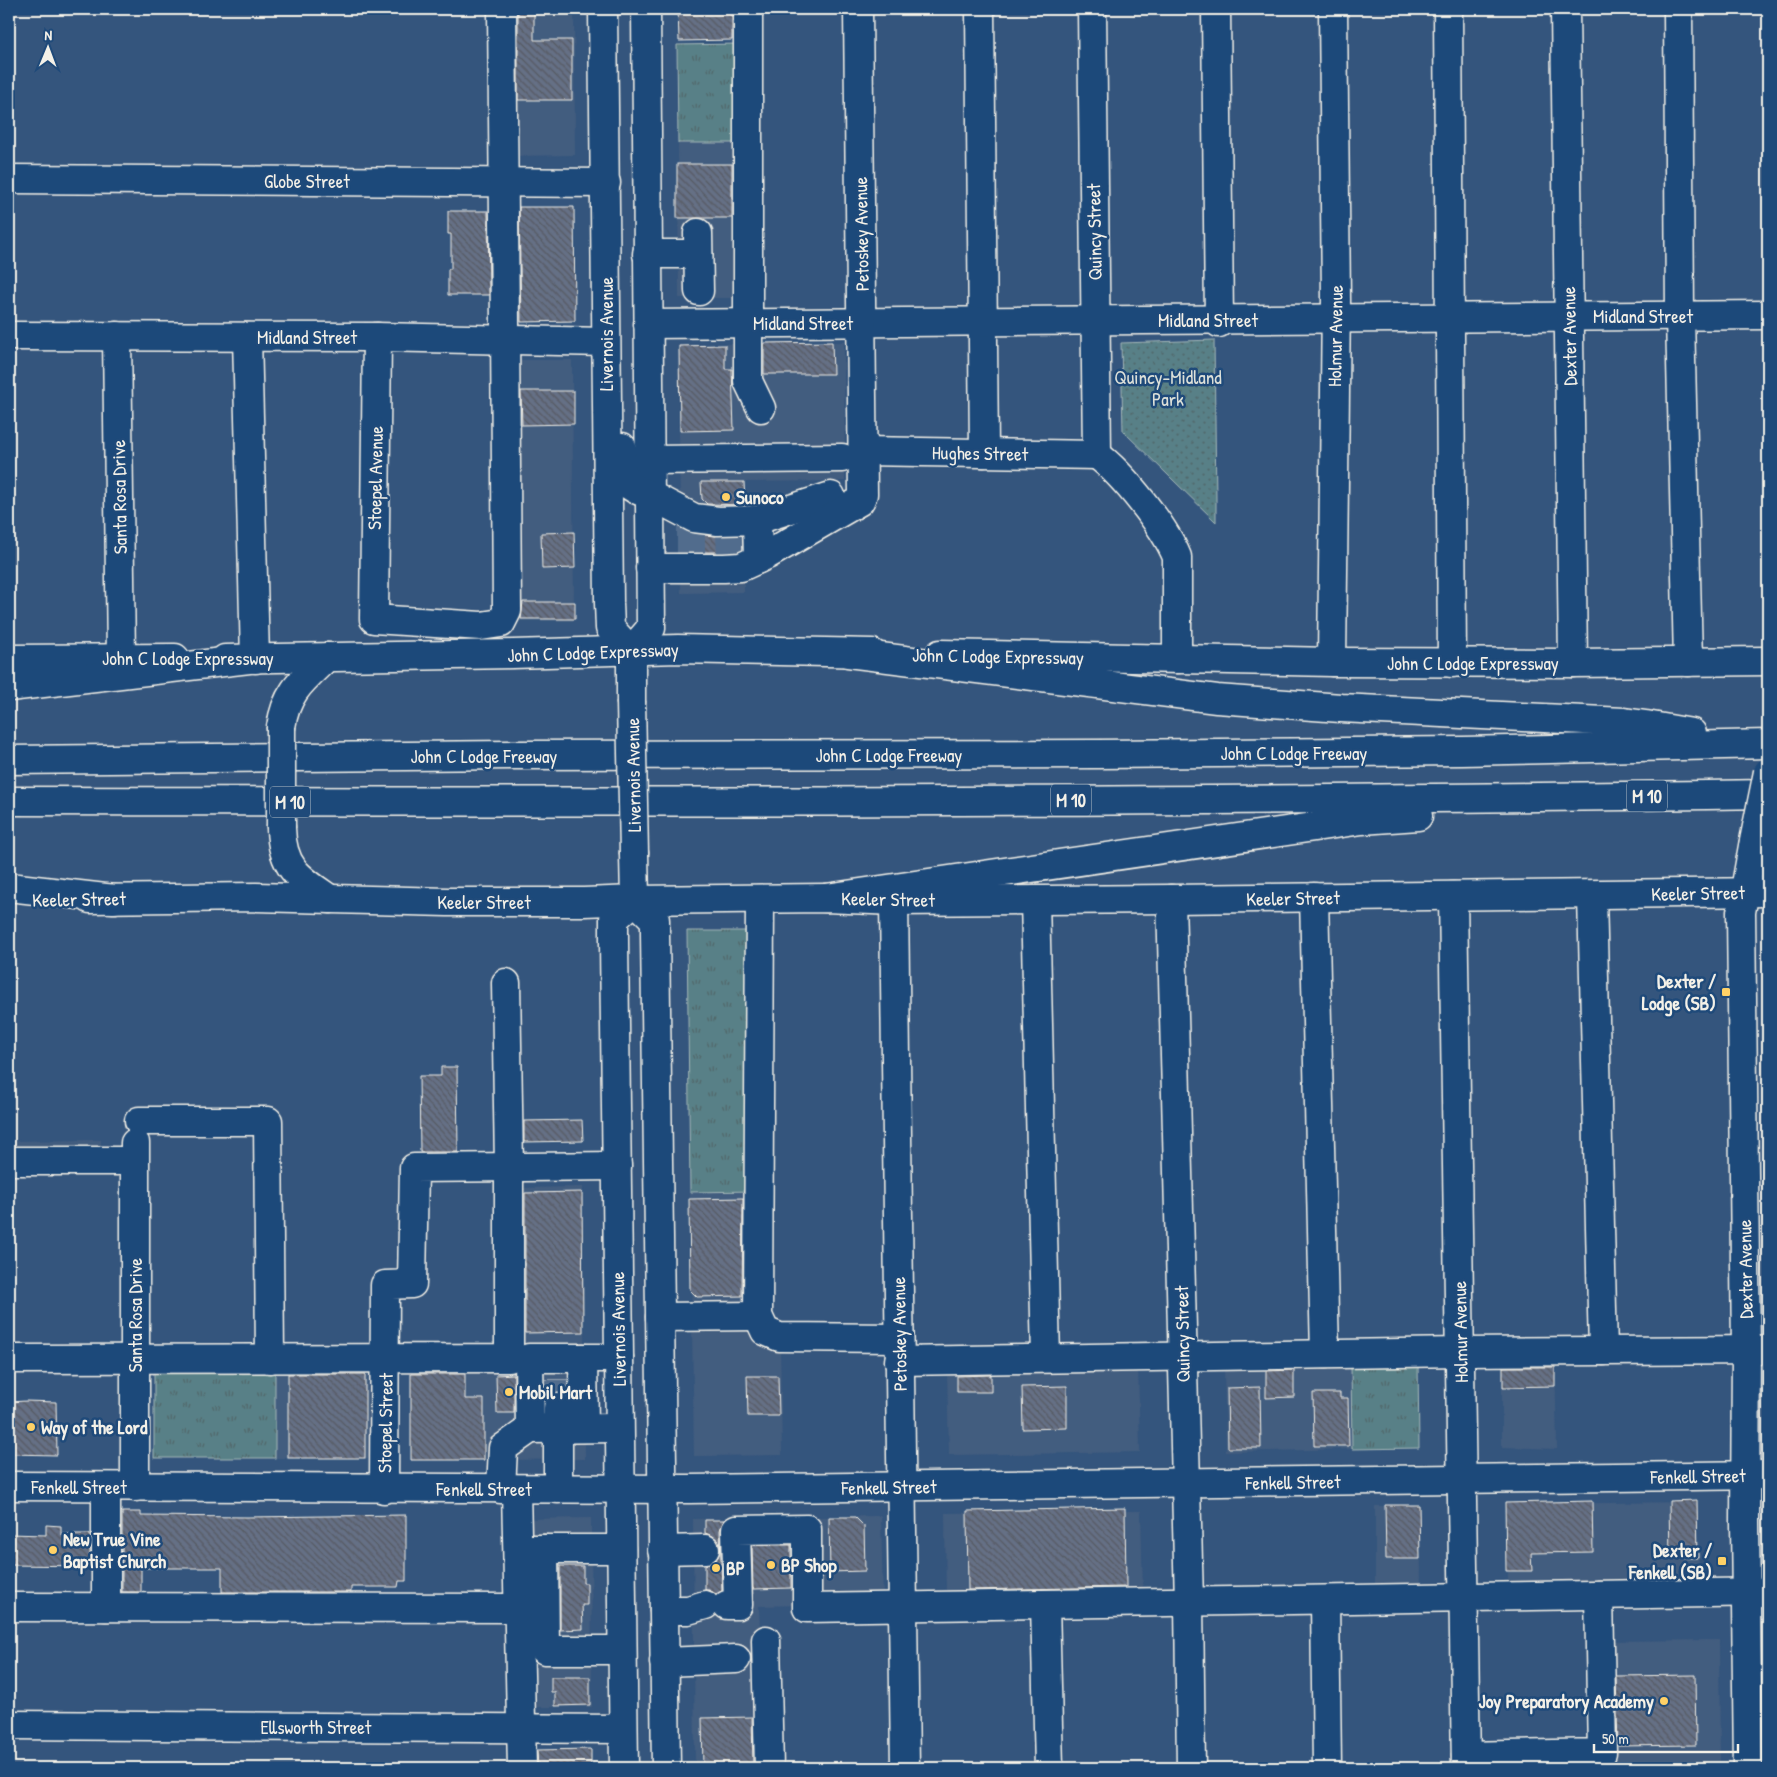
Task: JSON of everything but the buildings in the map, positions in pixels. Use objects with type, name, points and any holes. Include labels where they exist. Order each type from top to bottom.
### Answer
[{"type":"main road","points":[[502,9],[504,340]]},
{"type":"main road","name":"Livernois Avenue","points":[[604,9],[605,342],[610,628],[631,651],[635,900],[614,919],[624,1768]]},
{"type":"main road","points":[[633,9],[647,71]]},
{"type":"main road","points":[[631,651],[650,628],[646,9]]},
{"type":"main road","points":[[748,9],[748,381],[761,408]]},
{"type":"main road","name":"Petoskey Avenue","points":[[707,537],[740,567],[763,557],[821,507],[860,501],[863,494],[853,454],[862,322],[858,9]]},
{"type":"main road","points":[[980,9],[984,453]]},
{"type":"main road","name":"Quincy Street","points":[[1092,9],[1097,455]]},
{"type":"main road","points":[[1216,9],[1219,321]]},
{"type":"main road","name":"Holmur Avenue","points":[[1332,662],[1334,319],[1336,299],[1333,9]]},
{"type":"main road","points":[[1448,9],[1452,663]]},
{"type":"main road","name":"Dexter Avenue","points":[[1565,9],[1573,663]]},
{"type":"main road","points":[[1678,9],[1680,316],[1688,662]]},
{"type":"main road","name":"Globe Street","points":[[9,179],[606,183]]},
{"type":"main road","points":[[647,254],[698,243],[699,291]]},
{"type":"main road","points":[[606,257],[621,331],[623,476],[627,484],[650,495],[707,537]]},
{"type":"main road","name":"Midland Street","points":[[648,324],[1095,320],[1219,321],[1768,315]]},
{"type":"main road","name":"Midland Street","points":[[9,336],[377,337],[605,342]]},
{"type":"main road","name":"Santa Rosa Drive","points":[[117,336],[121,658]]},
{"type":"main road","points":[[9,687],[252,659],[247,337]]},
{"type":"main road","name":"Stoepel Avenue","points":[[377,337],[374,619],[481,626],[501,623],[507,611],[507,470],[504,340]]},
{"type":"main road","name":"Hughes Street","points":[[648,460],[853,454],[984,453],[1097,455]]},
{"type":"main road","points":[[1097,455],[1107,463],[1134,493],[1171,542],[1177,557],[1177,659]]},
{"type":"main road","points":[[650,568],[707,537],[757,520],[821,507]]},
{"type":"main road","points":[[757,520],[763,557]]},
{"type":"main road","name":"John C Lodge Expressway","points":[[9,659],[252,659],[695,649],[1332,662],[1573,663],[1768,661]]},
{"type":"main road","points":[[848,652],[1217,699],[1341,708],[1624,722],[1757,743]]},
{"type":"main road","points":[[327,657],[299,684],[289,697],[283,710],[281,727],[280,828],[281,846],[291,866],[310,886],[330,899]]},
{"type":"main road","name":"John C Lodge Freeway","points":[[9,760],[511,755],[1098,754],[1443,751],[1757,743]]},
{"type":"main road","name":"Dexter Avenue","points":[[1748,1768],[1757,1592],[1757,1350],[1741,912],[1756,893],[1753,846],[1768,772]]},
{"type":"main road","name":"M 10","points":[[9,801],[591,802],[1570,797],[1768,794]]},
{"type":"main road","points":[[826,898],[1362,820],[1473,812],[1570,797]]},
{"type":"main road","points":[[9,887],[114,898]]},
{"type":"main road","name":"Keeler Street","points":[[9,900],[114,898],[584,902],[826,898],[894,901],[1756,893]]},
{"type":"main road","points":[[1592,894],[1603,1351]]},
{"type":"main road","name":"Holmur Avenue","points":[[1453,896],[1466,1762]]},
{"type":"main road","points":[[1314,897],[1324,1354]]},
{"type":"main road","points":[[760,899],[758,1316],[765,1331],[779,1337],[899,1350],[1046,1358],[1757,1350]]},
{"type":"main road","name":"Quincy Street","points":[[1171,899],[1189,1602],[1191,1768]]},
{"type":"main road","points":[[635,900],[655,920],[666,1768]]},
{"type":"main road","points":[[1035,900],[1046,1358]]},
{"type":"main road","name":"Petoskey Avenue","points":[[894,901],[905,1768]]},
{"type":"main road","points":[[9,1359],[509,1358],[506,983]]},
{"type":"main road","points":[[616,1108],[638,1110],[643,1121],[645,1342],[661,1414]]},
{"type":"main road","points":[[9,1161],[268,1121],[270,1359]]},
{"type":"main road","name":"Santa Rosa Drive","points":[[135,1487],[136,1142]]},
{"type":"main road","points":[[508,1167],[617,1166]]},
{"type":"main road","name":"Stoepel Street","points":[[384,1489],[385,1285],[412,1284],[414,1168],[508,1167]]},
{"type":"main road","points":[[660,1317],[758,1316]]},
{"type":"main road","points":[[530,1429],[529,1358],[566,1365],[619,1358]]},
{"type":"main road","points":[[558,1489],[567,1421],[566,1365]]},
{"type":"main road","points":[[620,1428],[567,1421],[530,1429],[503,1448],[509,1489],[531,1549],[544,1650],[622,1650]]},
{"type":"main road","name":"Fenkell Street","points":[[9,1486],[661,1489],[1757,1475]]},
{"type":"main road","points":[[106,1487],[106,1607]]},
{"type":"main road","points":[[770,1488],[771,1529]]},
{"type":"main road","points":[[664,1610],[688,1610],[716,1605],[738,1605],[723,1549],[736,1530],[771,1529],[807,1529],[807,1608],[1757,1592]]},
{"type":"main road","points":[[531,1549],[621,1549]]},
{"type":"main road","points":[[522,1768],[519,1608],[531,1549]]},
{"type":"main road","points":[[662,1550],[723,1549]]},
{"type":"main road","points":[[1466,1762],[1602,1753],[1599,1595]]},
{"type":"main road","points":[[1324,1600],[1327,1768]]},
{"type":"main road","points":[[1045,1604],[1049,1768]]},
{"type":"main road","points":[[9,1607],[519,1608]]},
{"type":"main road","points":[[766,1640],[770,1768]]},
{"type":"main road","points":[[664,1662],[736,1659]]},
{"type":"main road","name":"Ellsworth Street","points":[[9,1725],[521,1728],[623,1735]]},
{"type":"main road","points":[[623,1735],[630,1768]]},
{"type":"shaded area","points":[[508,9],[574,9],[575,155],[509,156]]},
{"type":"shaded area","points":[[678,143],[741,143],[742,298],[679,298]]},
{"type":"shaded area","points":[[844,342],[845,481],[743,482],[744,592],[681,593],[678,345]]},
{"type":"shaded area","points":[[511,360],[572,360],[574,621],[513,621]]},
{"type":"shaded area","points":[[101,1140],[101,1149],[9,1150],[9,1141]]},
{"type":"shaded area","points":[[583,1187],[585,1459],[411,1461],[410,1371],[521,1370],[519,1188]]},
{"type":"shaded area","points":[[755,1191],[755,1345],[780,1345],[782,1455],[694,1456],[690,1192]]},
{"type":"shaded area","points":[[1555,1360],[1557,1449],[1502,1447],[1502,1362]]},
{"type":"shaded area","points":[[1351,1364],[1352,1449],[1226,1452],[1224,1367]]},
{"type":"shaded area","points":[[1138,1365],[1140,1452],[949,1455],[947,1368]]},
{"type":"shaded area","points":[[368,1367],[370,1458],[275,1458],[275,1369]]},
{"type":"shaded area","points":[[1698,1502],[1699,1587],[1508,1590],[1507,1504]]},
{"type":"shaded area","points":[[1375,1506],[1420,1506],[1421,1590],[1375,1590]]},
{"type":"shaded area","points":[[1141,1511],[1143,1596],[946,1599],[945,1513]]},
{"type":"shaded area","points":[[881,1516],[883,1603],[759,1606],[765,1768],[695,1768],[693,1519]]},
{"type":"shaded area","points":[[591,1518],[592,1707],[527,1707],[525,1519]]},
{"type":"shaded area","name":"Joy Preparatory Academy","points":[[1719,1640],[1720,1768],[1489,1768],[1609,1761],[1607,1641]]},
{"type":"green space","points":[[738,44],[741,143],[678,143],[677,45]]},
{"type":"green space","name":"Quincy-Midland Park","points":[[1214,340],[1216,522],[1123,431],[1121,343]]},
{"type":"green space","points":[[687,931],[752,931],[755,1191],[690,1192]]},
{"type":"green space","points":[[1418,1363],[1419,1448],[1352,1449],[1351,1364]]},
{"type":"green space","points":[[154,1369],[275,1369],[275,1458],[154,1458]]},
{"type":"tunnel","points":[[691,525],[691,556]]},
{"type":"tunnel","points":[[730,533],[731,556]]},
{"type":"tunnel","points":[[558,1380],[558,1408]]},
{"type":"place","name":"Sunoco","points":[[726,497]]},
{"type":"place","name":"Dexter / Lodge (SB)","points":[[1726,992]]},
{"type":"place","name":"Mobil Mart","points":[[509,1392]]},
{"type":"place","name":"Way of the Lord","points":[[31,1427]]},
{"type":"place","name":"New True Vine Baptist Church","points":[[53,1550]]},
{"type":"place","name":"Dexter / Fenkell (SB)","points":[[1722,1561]]},
{"type":"place","name":"BP Shop","points":[[771,1565]]},
{"type":"place","name":"BP","points":[[716,1568]]},
{"type":"place","name":"Joy Preparatory Academy","points":[[1664,1701]]}]
